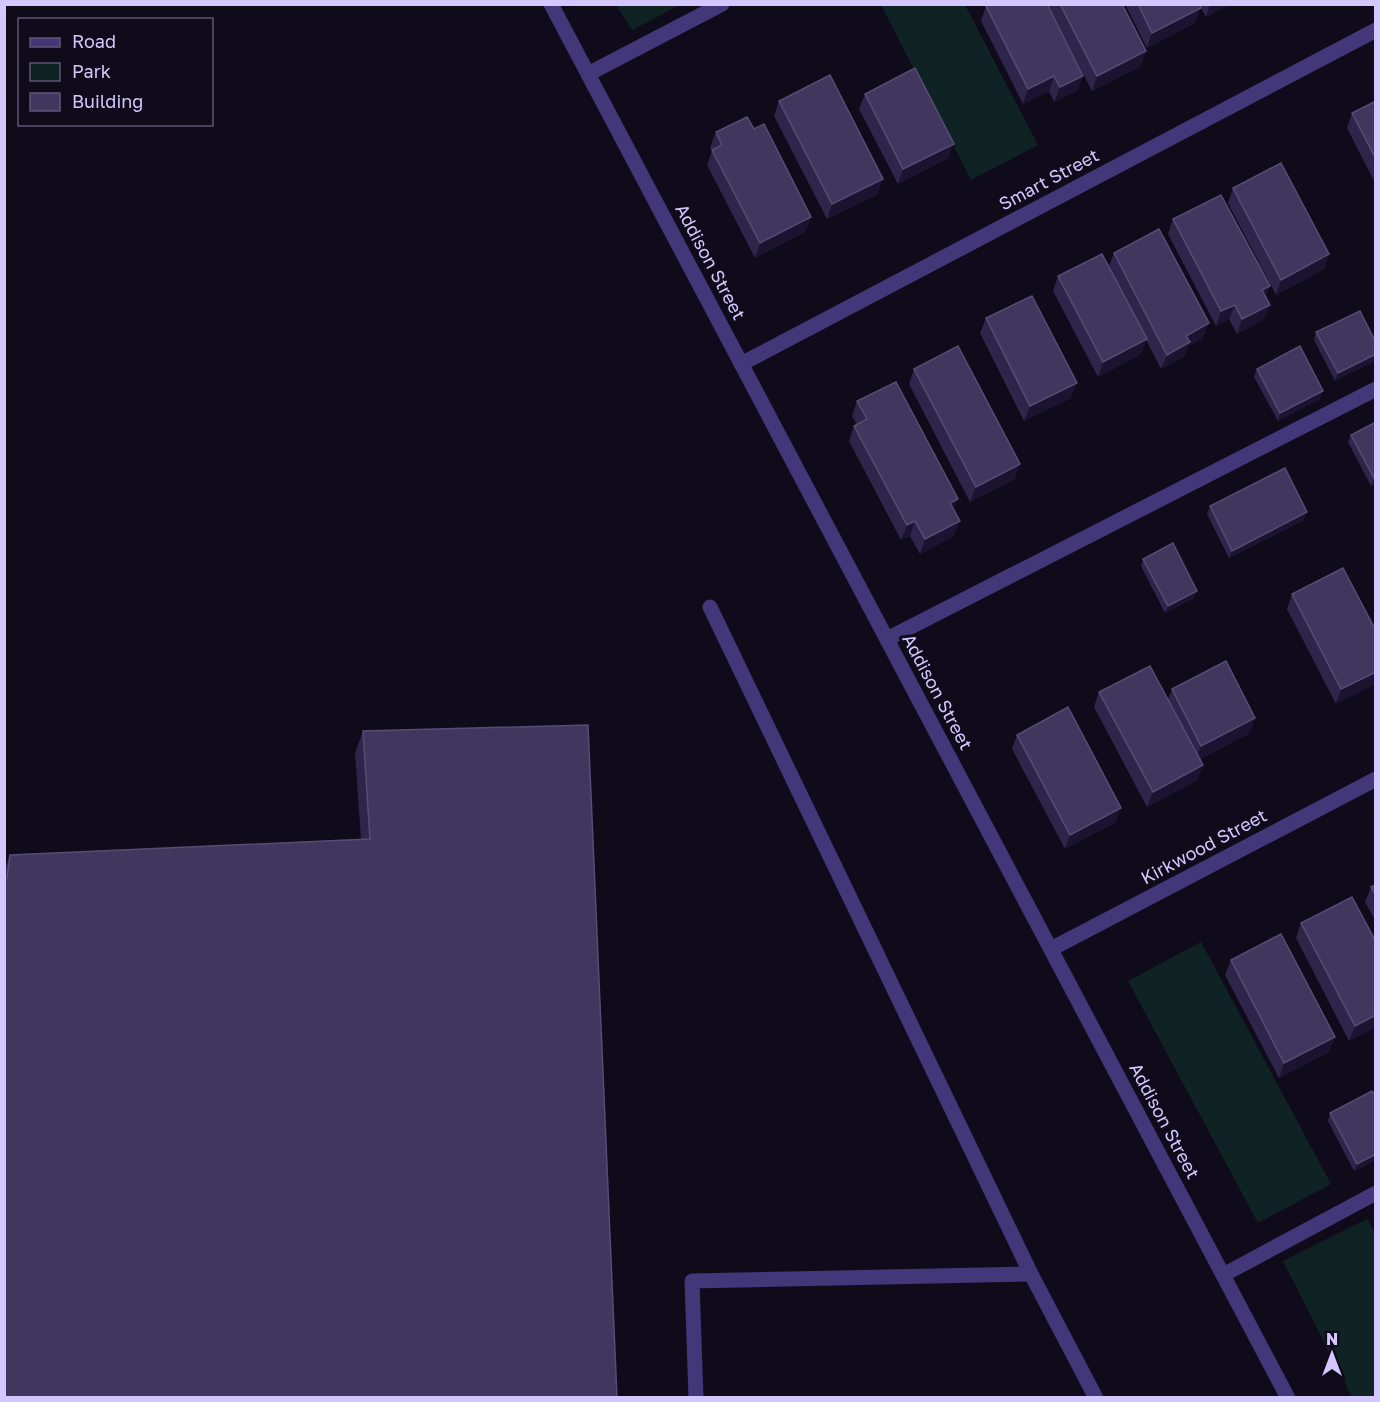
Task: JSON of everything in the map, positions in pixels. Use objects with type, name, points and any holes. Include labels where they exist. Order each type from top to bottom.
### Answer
[{"type":"street","name":"Addison Street","points":[[551,4],[1288,1398]]},
{"type":"street","points":[[588,74],[722,4]]},
{"type":"street","name":"Smart Street","points":[[741,364],[1376,30]]},
{"type":"street","points":[[887,639],[1376,389]]},
{"type":"street","points":[[710,607],[1031,1274],[1096,1398]]},
{"type":"street","name":"Kirkwood Street","points":[[1051,949],[1376,779]]},
{"type":"street","points":[[1223,1275],[1376,1193]]},
{"type":"street","points":[[696,1398],[692,1281],[1031,1274]]},
{"type":"green space","points":[[616,5],[680,5],[632,30]]},
{"type":"green space","points":[[881,5],[965,5],[1038,145],[971,180]]},
{"type":"green space","points":[[1201,942],[1331,1184],[1258,1223],[1128,981]]},
{"type":"green space","points":[[1367,1219],[1376,1235],[1375,1397],[1352,1397],[1283,1261]]},
{"type":"building","points":[[989,4],[1047,4],[1083,76],[1060,87],[1054,76],[1028,89],[986,6]]},
{"type":"building","points":[[1060,4],[1122,4],[1146,51],[1097,76]]},
{"type":"building","points":[[1138,4],[1199,4],[1201,8],[1152,33]]},
{"type":"building","points":[[915,68],[954,144],[903,169],[865,94]]},
{"type":"building","points":[[830,75],[883,179],[832,204],[779,101]]},
{"type":"building","points":[[1376,101],[1376,159],[1352,113]]},
{"type":"building","points":[[747,117],[754,129],[764,124],[811,217],[760,243],[712,150],[722,145],[716,132]]},
{"type":"building","points":[[1281,163],[1329,254],[1281,280],[1233,188]]},
{"type":"building","points":[[1221,195],[1270,286],[1262,290],[1270,305],[1242,319],[1235,305],[1221,311],[1173,219]]},
{"type":"building","points":[[1159,229],[1209,323],[1186,336],[1190,342],[1167,355],[1114,253]]},
{"type":"building","points":[[1102,254],[1147,339],[1103,362],[1058,276]]},
{"type":"building","points":[[1032,296],[1077,383],[1030,406],[986,318]]},
{"type":"building","points":[[1360,311],[1376,343],[1376,354],[1338,373],[1316,332]]},
{"type":"building","points":[[958,346],[1020,464],[976,487],[914,369]]},
{"type":"building","points":[[1300,346],[1323,391],[1280,413],[1257,369]]},
{"type":"building","points":[[896,382],[958,499],[950,503],[960,521],[925,539],[915,521],[907,525],[854,426],[867,419],[857,401]]},
{"type":"building","points":[[1376,422],[1376,478],[1374,478],[1351,435]]},
{"type":"building","points":[[1285,468],[1307,512],[1232,551],[1210,506]]},
{"type":"building","points":[[1173,543],[1197,591],[1168,606],[1143,559]]},
{"type":"building","points":[[1343,568],[1376,631],[1376,672],[1341,689],[1292,594]]},
{"type":"building","points":[[1226,661],[1255,718],[1201,746],[1172,689]]},
{"type":"building","points":[[1150,666],[1203,765],[1153,792],[1099,692]]},
{"type":"building","points":[[1068,707],[1121,808],[1070,835],[1017,735]]},
{"type":"building","points":[[588,725],[617,1398],[4,1398],[4,878],[7,878],[10,855],[370,839],[363,731]]},
{"type":"building","points":[[1376,885],[1376,896],[1371,887]]},
{"type":"building","points":[[1352,897],[1376,942],[1376,1015],[1355,1026],[1301,923]]},
{"type":"building","points":[[1281,934],[1335,1037],[1284,1063],[1231,960]]},
{"type":"building","points":[[1372,1091],[1376,1097],[1376,1154],[1357,1164],[1330,1113]]}]
